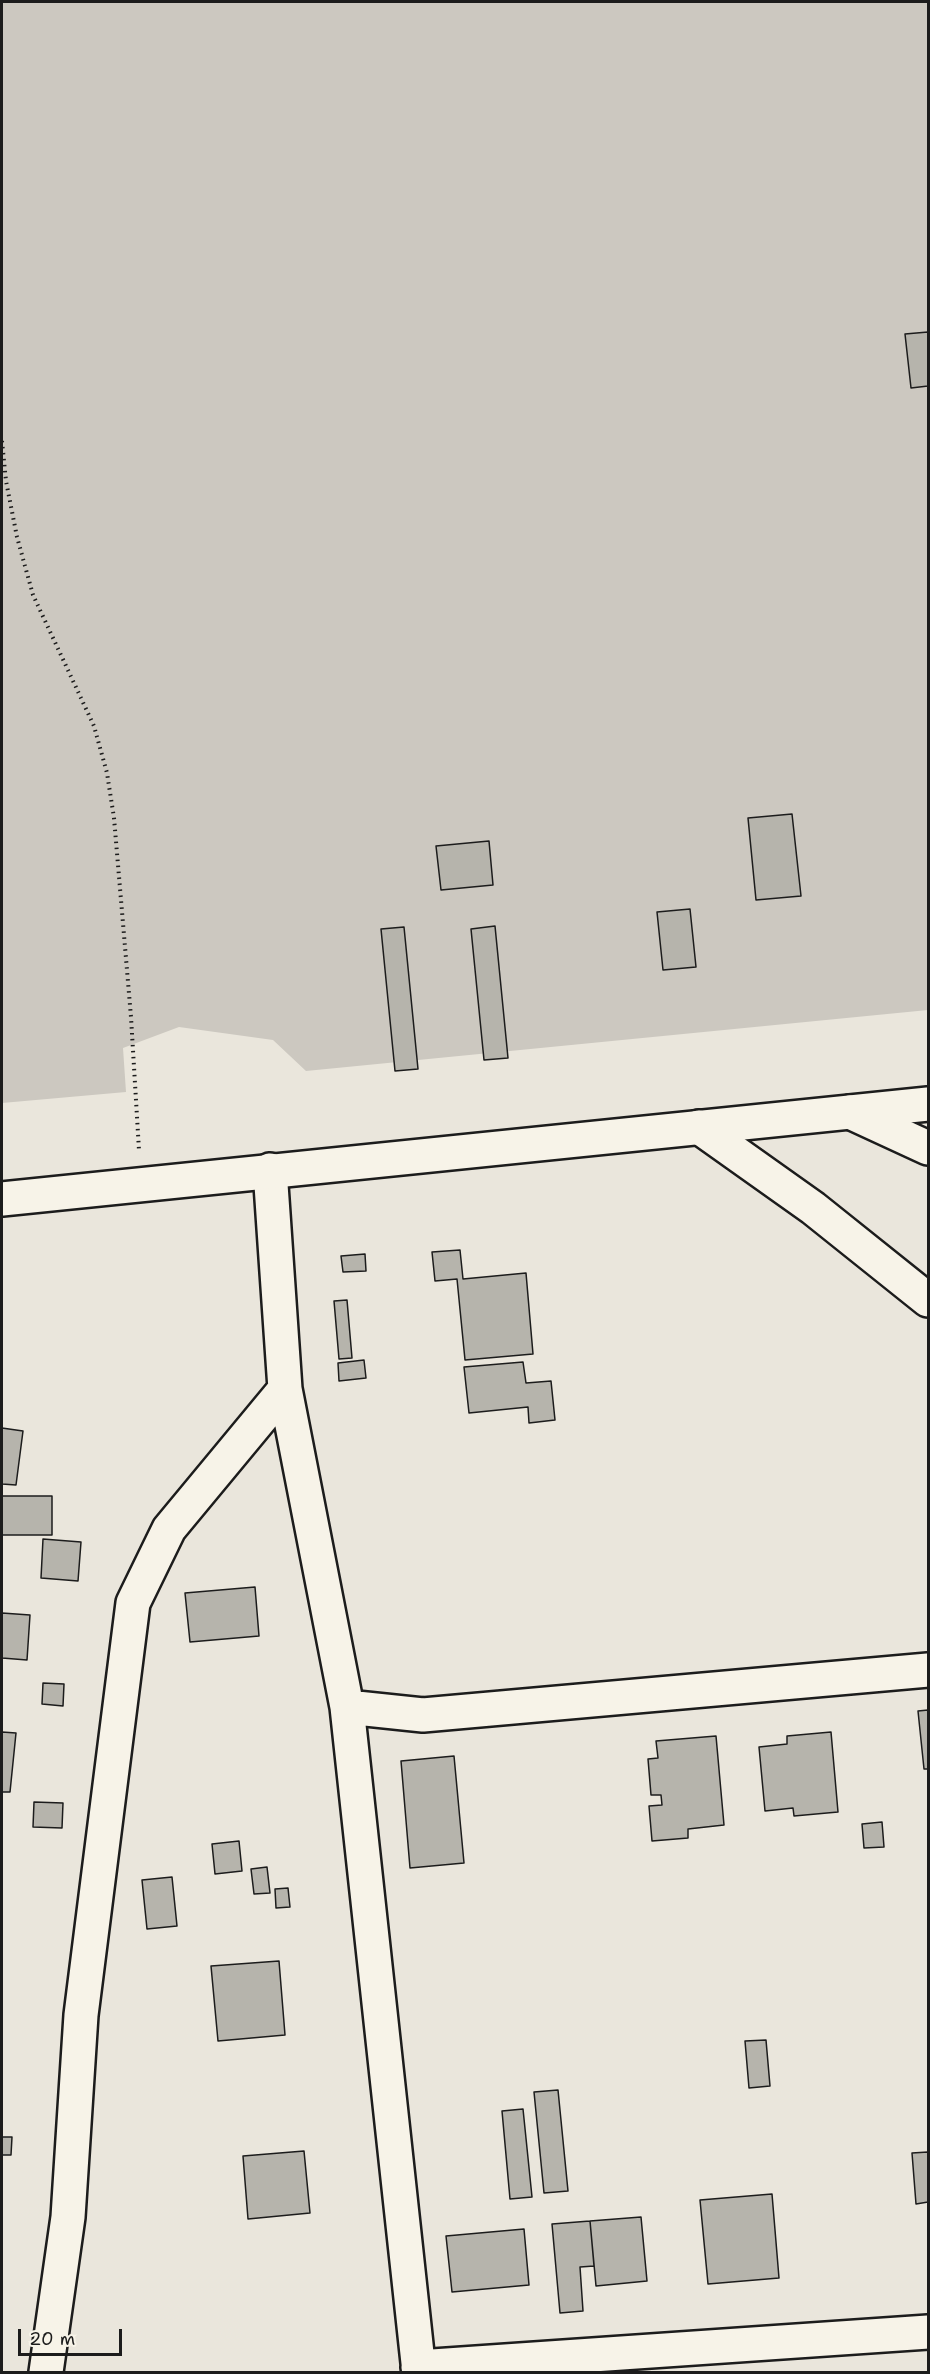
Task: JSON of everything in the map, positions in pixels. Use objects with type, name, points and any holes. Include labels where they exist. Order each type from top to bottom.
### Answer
[{"type":"street","points":[[2,1199],[928,1104]]},
{"type":"street","points":[[850,1112],[928,1148]]},
{"type":"street","points":[[699,1127],[813,1208],[928,1300]]},
{"type":"street","points":[[270,1170],[285,1389],[347,1707],[418,2370],[928,2332]]},
{"type":"street","points":[[46,2373],[68,2217],[81,2014],[133,1603],[169,1529],[285,1389]]},
{"type":"street","points":[[347,1707],[423,1715],[928,1670]]},
{"type":"path","points":[[2,441],[6,481],[17,537],[33,595],[94,726],[107,773],[114,818],[131,1017],[142,1184]]},
{"type":"shaded area","points":[[2,2],[928,2],[928,1010],[306,1071],[273,1040],[179,1027],[123,1048],[126,1092],[2,1103]]},
{"type":"building","points":[[928,332],[928,386],[911,388],[905,334]]},
{"type":"building","points":[[792,814],[801,896],[756,900],[748,818]]},
{"type":"building","points":[[489,841],[493,885],[441,890],[436,846]]},
{"type":"building","points":[[690,909],[696,967],[663,970],[657,912]]},
{"type":"building","points":[[495,926],[508,1058],[484,1060],[471,929]]},
{"type":"building","points":[[404,927],[418,1069],[395,1071],[381,929]]},
{"type":"building","points":[[460,1250],[463,1279],[526,1273],[533,1354],[465,1360],[457,1279],[435,1281],[432,1252]]},
{"type":"building","points":[[365,1254],[366,1271],[343,1272],[341,1256]]},
{"type":"building","points":[[347,1300],[352,1358],[339,1359],[334,1301]]},
{"type":"building","points":[[364,1360],[366,1378],[339,1381],[338,1363]]},
{"type":"building","points":[[523,1362],[526,1383],[551,1381],[555,1420],[529,1423],[528,1407],[469,1413],[464,1367]]},
{"type":"building","points":[[2,1428],[23,1431],[16,1485],[2,1484]]},
{"type":"building","points":[[2,1496],[52,1496],[52,1535],[2,1535]]},
{"type":"building","points":[[43,1539],[81,1542],[78,1581],[41,1578]]},
{"type":"building","points":[[255,1587],[259,1636],[190,1642],[185,1593]]},
{"type":"building","points":[[2,1613],[30,1615],[27,1660],[2,1658]]},
{"type":"building","points":[[43,1683],[64,1684],[63,1706],[42,1704]]},
{"type":"building","points":[[928,1710],[928,1769],[924,1769],[918,1711]]},
{"type":"building","points":[[2,1732],[16,1733],[10,1792],[2,1792]]},
{"type":"building","points":[[831,1732],[838,1812],[794,1816],[793,1808],[765,1811],[759,1747],[787,1744],[787,1736]]},
{"type":"building","points":[[716,1736],[724,1825],[688,1829],[688,1838],[652,1841],[649,1806],[662,1805],[661,1795],[651,1795],[648,1759],[658,1758],[656,1741]]},
{"type":"building","points":[[454,1756],[464,1863],[410,1868],[401,1761]]},
{"type":"building","points":[[34,1802],[63,1803],[62,1828],[33,1827]]},
{"type":"building","points":[[882,1822],[884,1847],[864,1848],[862,1824]]},
{"type":"building","points":[[239,1841],[242,1871],[215,1874],[212,1844]]},
{"type":"building","points":[[267,1867],[270,1893],[254,1894],[251,1869]]},
{"type":"building","points":[[172,1877],[177,1926],[147,1929],[142,1880]]},
{"type":"building","points":[[288,1888],[290,1907],[276,1908],[275,1889]]},
{"type":"building","points":[[279,1961],[285,2035],[218,2041],[211,1966]]},
{"type":"building","points":[[766,2040],[770,2086],[749,2088],[745,2041]]},
{"type":"building","points":[[558,2090],[568,2191],[544,2193],[534,2092]]},
{"type":"building","points":[[523,2109],[532,2197],[510,2199],[502,2111]]},
{"type":"building","points":[[2,2137],[12,2137],[11,2155],[2,2155]]},
{"type":"building","points":[[304,2151],[310,2213],[248,2219],[243,2156]]},
{"type":"building","points":[[928,2152],[928,2202],[916,2204],[912,2153]]},
{"type":"building","points":[[772,2194],[779,2278],[708,2284],[700,2200]]},
{"type":"building","points":[[641,2217],[647,2281],[596,2286],[590,2221]]},
{"type":"building","points":[[590,2221],[594,2266],[580,2267],[583,2311],[560,2313],[552,2224]]},
{"type":"building","points":[[524,2229],[529,2285],[452,2292],[446,2236]]}]
